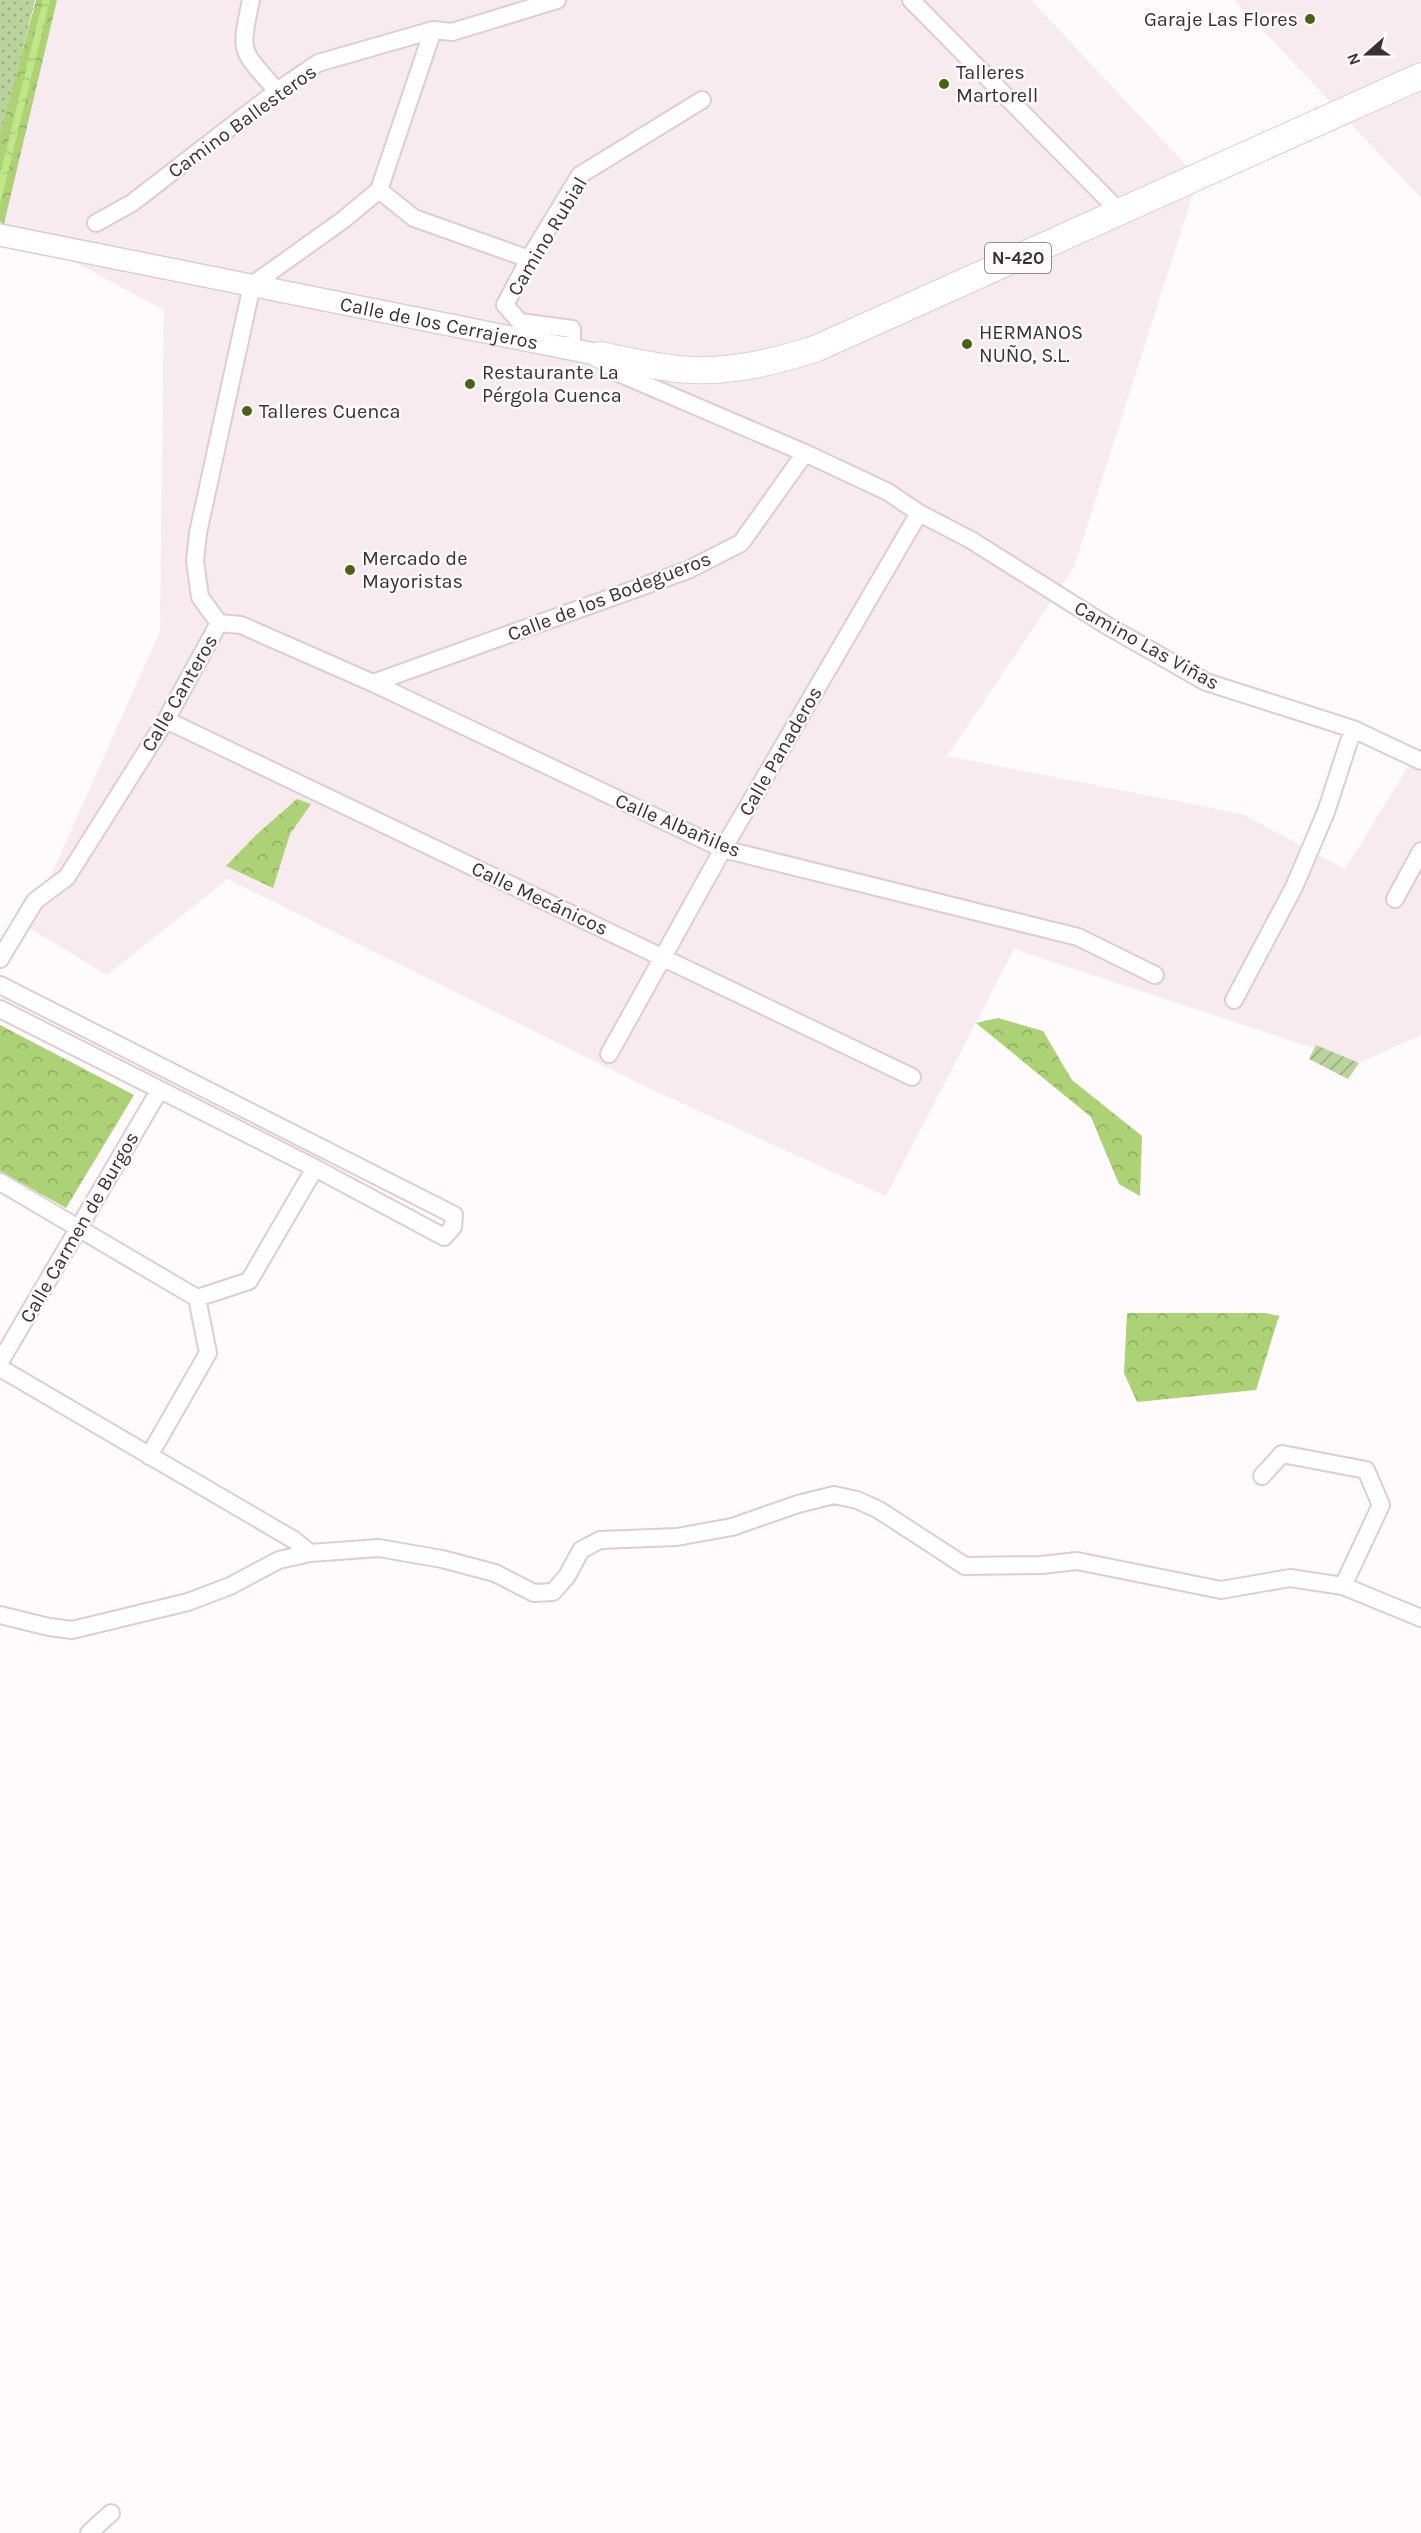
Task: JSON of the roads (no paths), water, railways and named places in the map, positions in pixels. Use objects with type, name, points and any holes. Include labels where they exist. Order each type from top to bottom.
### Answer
[{"type":"highway","name":"N-420","points":[[600,355],[678,369],[728,369],[768,363],[815,349],[1421,76]]},
{"type":"main road","name":"Calle de los Cerrajeros","points":[[2,235],[600,355]]},
{"type":"street","points":[[251,0],[243,40],[245,54],[277,91]]},
{"type":"street","name":"Camino Ballesteros","points":[[96,223],[132,203],[277,91],[318,63],[433,30],[452,32],[557,0]]},
{"type":"street","points":[[910,0],[1120,212]]},
{"type":"street","points":[[252,285],[343,220],[379,190],[433,30]]},
{"type":"street","name":"Camino Rubial","points":[[572,350],[572,329],[519,322],[505,305],[529,259],[580,175],[702,100]]},
{"type":"street","points":[[379,190],[414,218],[529,259]]},
{"type":"street","name":"Calle Canteros","points":[[0,958],[35,901],[67,877],[166,720],[219,623],[200,597],[195,561],[198,533],[252,285]]},
{"type":"street","points":[[600,355],[616,372],[805,453],[888,492],[919,513]]},
{"type":"street","name":"Calle de los Bodegueros","points":[[373,683],[688,570],[741,543],[805,453]]},
{"type":"street","name":"Camino Las Viñas","points":[[919,513],[971,540],[1106,625],[1206,682],[1353,729],[1421,761]]},
{"type":"street","name":"Calle Panaderos","points":[[609,1054],[723,849],[919,513]]},
{"type":"street","name":"Calle Albañiles","points":[[219,623],[241,625],[373,683],[723,849],[1078,937],[1155,975]]},
{"type":"street","name":"Calle Mecánicos","points":[[166,720],[912,1077]]},
{"type":"street","points":[[1234,1000],[1294,887],[1326,812],[1353,729]]},
{"type":"street","points":[[1395,899],[1421,851]]},
{"type":"street","points":[[0,990],[454,1215],[453,1227],[444,1237],[315,1168],[0,1010]]},
{"type":"street","name":"Calle Carmen de Burgos","points":[[0,1362],[159,1091]]},
{"type":"street","points":[[197,1298],[249,1281],[315,1168]]},
{"type":"street","points":[[0,1182],[197,1298],[208,1353],[149,1456]]},
{"type":"street","points":[[0,1368],[294,1540],[310,1553]]},
{"type":"street","points":[[1262,1476],[1282,1454],[1366,1470],[1381,1505],[1344,1586]]},
{"type":"street","points":[[0,1615],[72,1630],[188,1602],[230,1586],[279,1560],[310,1553],[379,1548],[442,1559],[495,1573],[534,1593],[553,1592],[567,1576],[581,1550],[600,1540],[677,1537],[732,1527],[798,1504],[834,1495],[857,1500],[879,1510],[965,1566],[1077,1562],[1221,1590],[1290,1578],[1344,1586],[1421,1618]]},
{"type":"street","points":[[89,2533],[111,2513]]},
{"type":"water","points":[[43,0],[50,0],[0,205],[0,175]]},
{"type":"place","name":"Garaje Las Flores","points":[[1310,19]]},
{"type":"place","name":"Talleres Martorell","points":[[944,84]]},
{"type":"place","name":"HERMANOS NUÑO, S.L.","points":[[967,344]]},
{"type":"place","name":"Restaurante La Pérgola Cuenca","points":[[470,384]]},
{"type":"place","name":"Talleres Cuenca","points":[[247,411]]},
{"type":"place","name":"Mercado de Mayoristas","points":[[350,570]]}]
